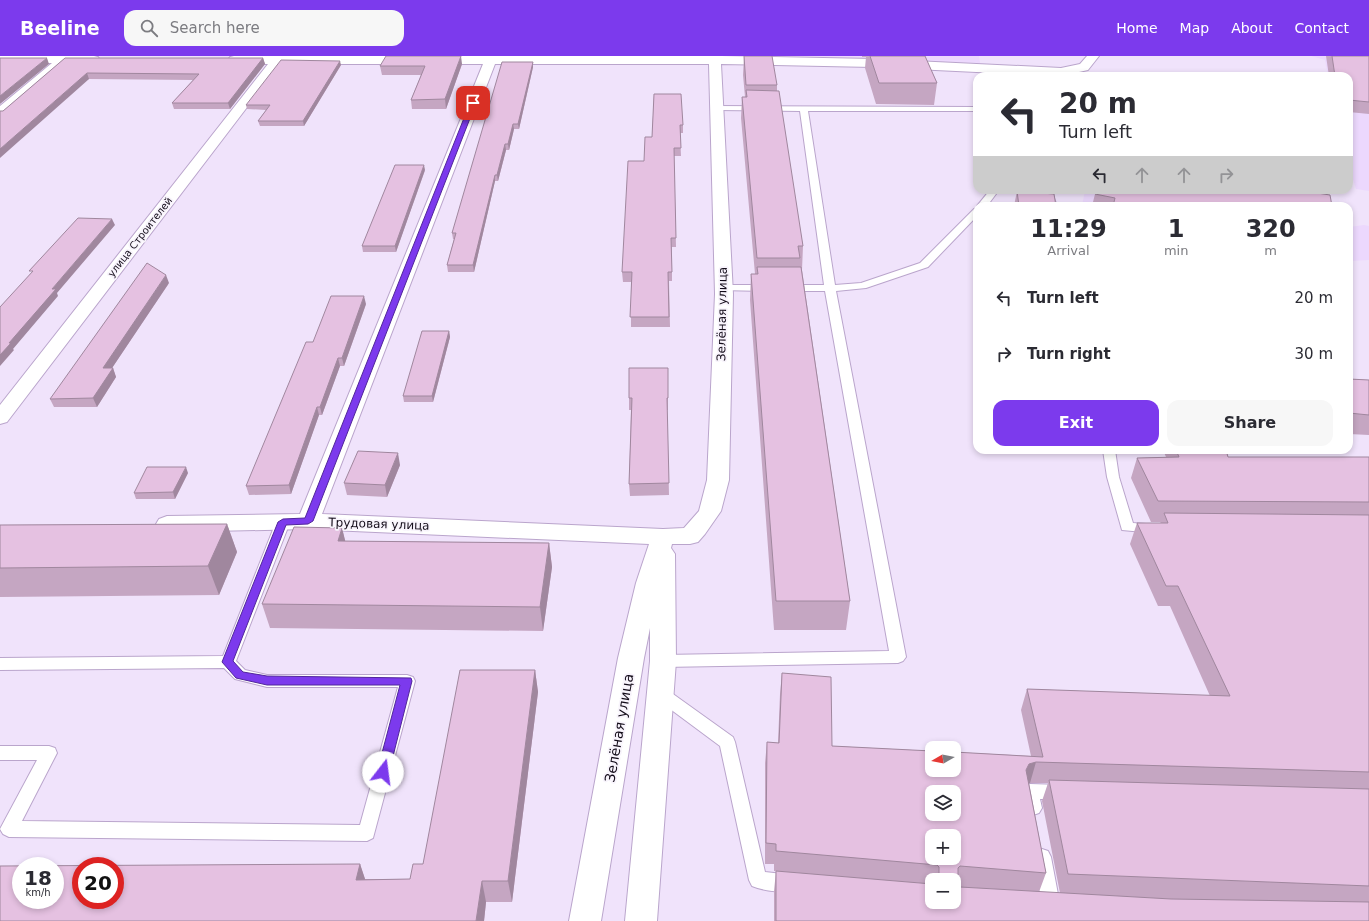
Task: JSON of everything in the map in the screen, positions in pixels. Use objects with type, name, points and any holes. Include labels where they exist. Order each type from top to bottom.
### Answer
[{"type":"street","points":[[1069,72],[1084,68],[1093,56]]},
{"type":"street","points":[[0,113],[66,58]]},
{"type":"street","points":[[0,59],[66,58],[103,60]]},
{"type":"street","points":[[221,60],[278,58],[715,58],[873,63],[1027,72]]},
{"type":"street","name":"улица Строителей","points":[[0,418],[278,58]]},
{"type":"street","points":[[308,521],[491,58]]},
{"type":"street","name":"Зелёная улица","points":[[585,921],[632,658],[648,583],[663,537],[690,536],[705,522],[712,508],[718,480],[724,288],[715,58]]},
{"type":"street","name":"Трудовая улица","points":[[149,525],[308,521],[663,537]]},
{"type":"street","points":[[640,921],[663,661],[663,537]]},
{"type":"lane","points":[[717,108],[973,109]]},
{"type":"lane","points":[[663,661],[898,657],[830,288],[804,108]]},
{"type":"lane","points":[[985,202],[992,194]]},
{"type":"lane","points":[[724,288],[830,288],[862,286],[924,265],[973,215]]},
{"type":"lane","points":[[1110,454],[1113,477],[1127,527],[1166,528]]},
{"type":"lane","points":[[228,662],[283,522]]},
{"type":"lane","points":[[0,664],[228,662],[240,675],[267,681],[407,681],[367,833],[9,829],[49,753],[0,753]]},
{"type":"lane","points":[[660,693],[727,742],[758,880],[806,884]]},
{"type":"lane","points":[[1036,821],[1030,791],[1077,792]]},
{"type":"lane","points":[[1040,844],[1050,904]]},
{"type":"shaded area","points":[[745,56],[979,56],[980,63]]},
{"type":"shaded area","points":[[1311,56],[1369,56],[1369,191],[1356,189],[1353,179],[1353,72],[1327,72],[1325,60]]},
{"type":"shaded area","points":[[1084,194],[1128,194],[1173,202],[1083,202]]},
{"type":"shaded area","points":[[1353,226],[1369,226],[1369,260],[1353,261]]},
{"type":"building","points":[[386,56],[461,56],[445,99],[411,100],[425,66],[380,66]]},
{"type":"building","points":[[744,56],[772,56],[777,85],[746,85]]},
{"type":"building","points":[[870,56],[925,56],[937,83],[879,83]]},
{"type":"building","points":[[1332,56],[1369,56],[1369,102],[1353,100],[1353,72],[1334,72]]},
{"type":"building","points":[[0,58],[47,58],[0,96]]},
{"type":"building","points":[[65,58],[263,58],[228,103],[172,103],[199,74],[87,73],[0,149],[0,111],[3,111]]},
{"type":"building","points":[[281,60],[340,61],[303,121],[258,121],[270,105],[246,105]]},
{"type":"building","points":[[502,62],[533,62],[518,124],[513,124],[508,144],[505,144],[497,175],[495,175],[473,265],[447,265],[456,233],[452,233]]},
{"type":"building","points":[[746,90],[779,91],[803,246],[798,246],[800,258],[757,258],[742,97],[747,97]]},
{"type":"building","points":[[654,94],[681,94],[683,125],[680,125],[681,148],[674,148],[676,238],[671,238],[672,272],[668,272],[669,317],[630,317],[632,272],[622,272],[628,161],[644,161],[645,137],[652,137]]},
{"type":"building","points":[[395,165],[424,165],[395,246],[362,246]]},
{"type":"building","points":[[1017,194],[1054,194],[1055,202],[1018,202]]},
{"type":"building","points":[[1095,194],[1324,194],[1330,195],[1331,202],[1114,202],[1115,198]]},
{"type":"building","points":[[78,218],[112,219],[52,289],[56,289],[0,355],[0,307],[33,271],[29,271]]},
{"type":"building","points":[[147,263],[166,275],[103,368],[113,368],[93,398],[50,399]]},
{"type":"building","points":[[757,267],[801,267],[850,601],[776,601],[751,274],[758,274]]},
{"type":"building","points":[[331,296],[364,296],[342,358],[338,358],[320,407],[317,407],[289,485],[246,486],[306,342],[313,342]]},
{"type":"building","points":[[422,331],[449,331],[432,396],[403,396]]},
{"type":"building","points":[[629,368],[668,368],[667,398],[669,483],[629,484],[632,398],[629,398]]},
{"type":"building","points":[[1353,379],[1369,380],[1369,415],[1353,413]]},
{"type":"building","points":[[358,451],[398,453],[385,485],[344,483]]},
{"type":"building","points":[[1178,454],[1227,454],[1228,457],[1369,457],[1369,502],[1158,501],[1137,458],[1179,457]]},
{"type":"building","points":[[147,467],[186,467],[173,492],[134,493]]},
{"type":"building","points":[[1164,513],[1369,515],[1369,772],[1036,762],[1029,764],[1026,770],[1046,873],[960,866],[958,868],[958,873],[939,873],[939,867],[937,865],[961,865],[961,829],[925,829],[925,864],[776,851],[776,844],[766,843],[767,742],[779,743],[782,673],[831,677],[832,746],[925,751],[925,777],[961,777],[961,752],[1043,757],[1027,689],[1230,696],[1178,586],[1166,586],[1137,523],[1168,523]]},
{"type":"building","points":[[227,524],[208,566],[0,568],[0,525]]},
{"type":"building","points":[[294,527],[342,528],[338,541],[549,543],[540,607],[262,604]]},
{"type":"building","points":[[460,670],[535,670],[508,881],[482,881],[476,921],[0,921],[0,866],[12,866],[12,909],[64,909],[64,866],[72,866],[72,909],[124,909],[124,865],[360,864],[356,880],[410,879],[413,864],[423,864]]},
{"type":"building","points":[[1049,780],[1369,789],[1369,886],[1068,874]]},
{"type":"building","points":[[776,871],[925,883],[925,909],[961,909],[961,887],[1171,899],[1369,902],[1369,921],[776,921]]},
{"type":"route","points":[[383,772],[407,681],[267,681],[240,675],[228,662],[283,522],[308,521],[473,103]]}]
